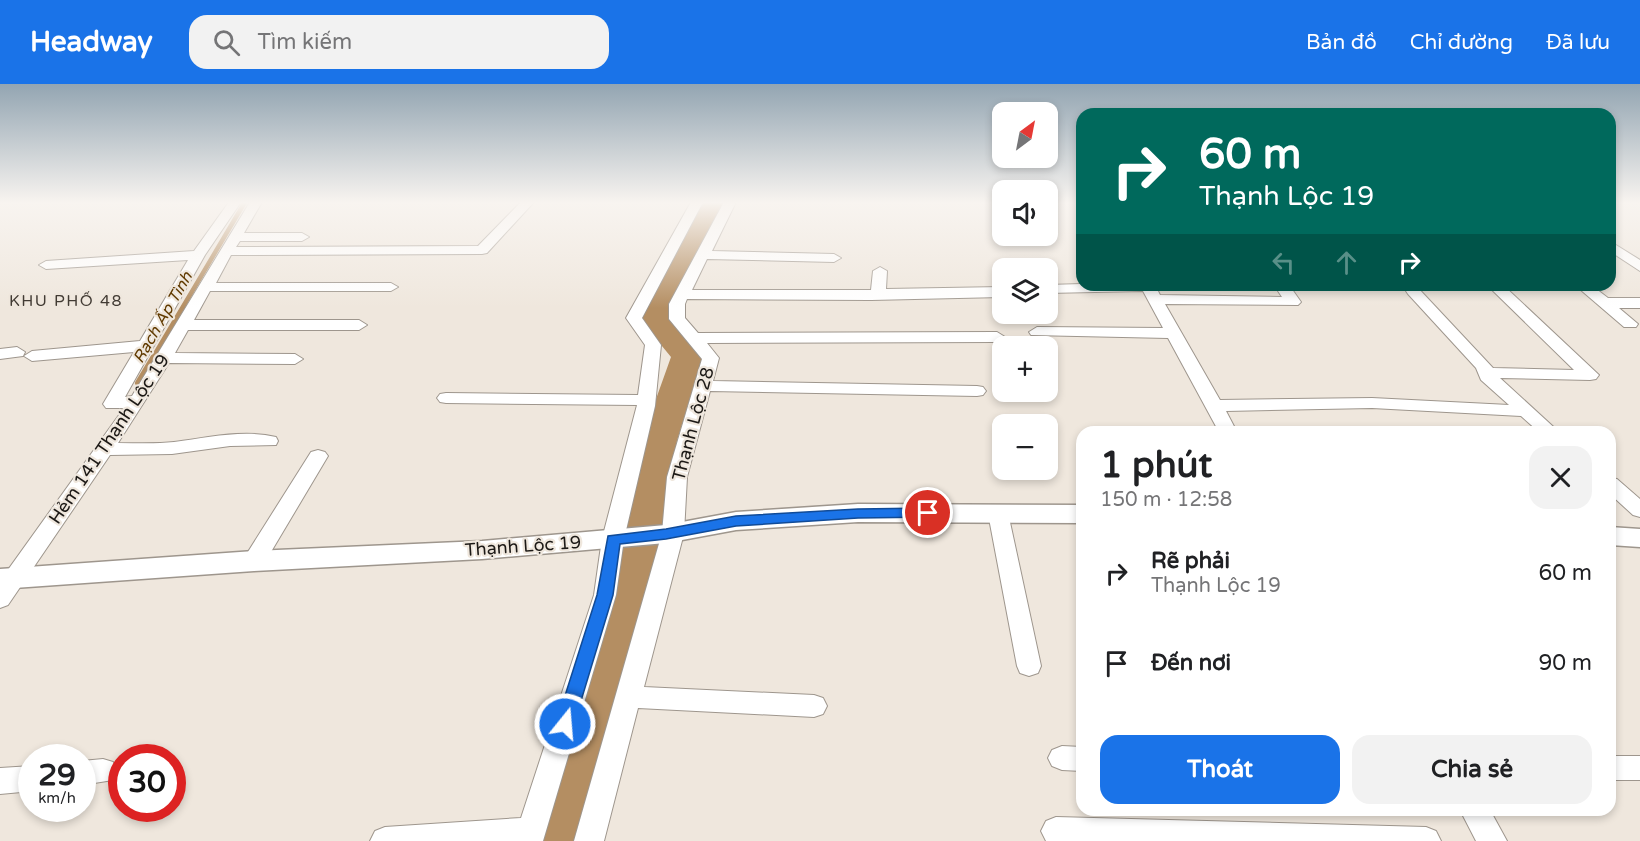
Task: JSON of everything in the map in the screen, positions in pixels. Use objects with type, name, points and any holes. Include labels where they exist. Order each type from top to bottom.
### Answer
[{"type":"street","points":[[138,401],[112,404],[144,346],[210,237]]},
{"type":"street","name":"Hẻm 141 Thạnh Lộc 19","points":[[3,585],[138,401],[236,237]]},
{"type":"street","points":[[232,244],[482,250],[494,237]]},
{"type":"street","points":[[385,841],[530,836],[605,595],[619,539],[646,400],[653,345],[634,318],[678,237]]},
{"type":"street","name":"Thạnh Lộc 28","points":[[589,841],[670,533],[676,477],[711,358],[677,319],[677,304],[713,237]]},
{"type":"street","points":[[232,244],[367,238]]},
{"type":"street","points":[[1640,250],[1616,249],[1640,267]]},
{"type":"street","points":[[46,265],[198,255]]},
{"type":"street","points":[[704,255],[834,258]]},
{"type":"street","points":[[880,271],[878,294],[992,292]]},
{"type":"street","points":[[207,287],[391,287]]},
{"type":"street","points":[[1058,289],[1076,289]]},
{"type":"street","points":[[1151,291],[1225,426]]},
{"type":"street","points":[[1162,291],[1293,302],[1285,291]]},
{"type":"street","points":[[1413,291],[1484,367],[1487,376],[1543,426]]},
{"type":"street","points":[[1486,373],[1590,375],[1500,291]]},
{"type":"street","points":[[1589,291],[1630,324]]},
{"type":"street","points":[[684,294],[871,295]]},
{"type":"street","points":[[1604,303],[1640,303]]},
{"type":"street","points":[[184,324],[359,325]]},
{"type":"street","points":[[1037,332],[1174,333]]},
{"type":"street","points":[[693,338],[992,337]]},
{"type":"street","points":[[16,354],[144,346]]},
{"type":"street","points":[[165,358],[295,359]]},
{"type":"street","points":[[703,386],[977,391]]},
{"type":"street","points":[[446,398],[646,400]]},
{"type":"street","points":[[1214,406],[1372,403],[1526,411]]},
{"type":"street","points":[[105,449],[172,448],[230,440],[269,441]]},
{"type":"street","points":[[254,561],[318,456]]},
{"type":"street","points":[[1616,489],[1640,510]]},
{"type":"street","name":"Thạnh Lộc 19","points":[[3,585],[254,561],[482,550],[619,539],[670,533],[736,521],[858,513],[1076,514]]},
{"type":"street","points":[[998,513],[1029,666]]},
{"type":"street","points":[[1616,536],[1640,538]]},
{"type":"street","points":[[628,697],[814,706]]},
{"type":"street","points":[[1616,768],[1640,768]]},
{"type":"street","points":[[0,781],[18,779]]},
{"type":"street","points":[[1477,816],[1492,841]]},
{"type":"street","points":[[1056,831],[1426,841]]},
{"type":"waterway","name":"Rạch Ấp Tình","points":[[152,359],[224,237]]},
{"type":"waterway","points":[[554,841],[639,556],[659,441],[687,356],[654,318],[696,237]]},
{"type":"waterway","name":"Rạch Ấp Tình","points":[[138,383],[153,358]]},
{"type":"district","name":"KHU PHỐ 48","points":[[66,300]]},
{"type":"route","points":[[565,724],[605,595],[613,539],[666,534],[736,521],[858,513],[928,513]]}]
